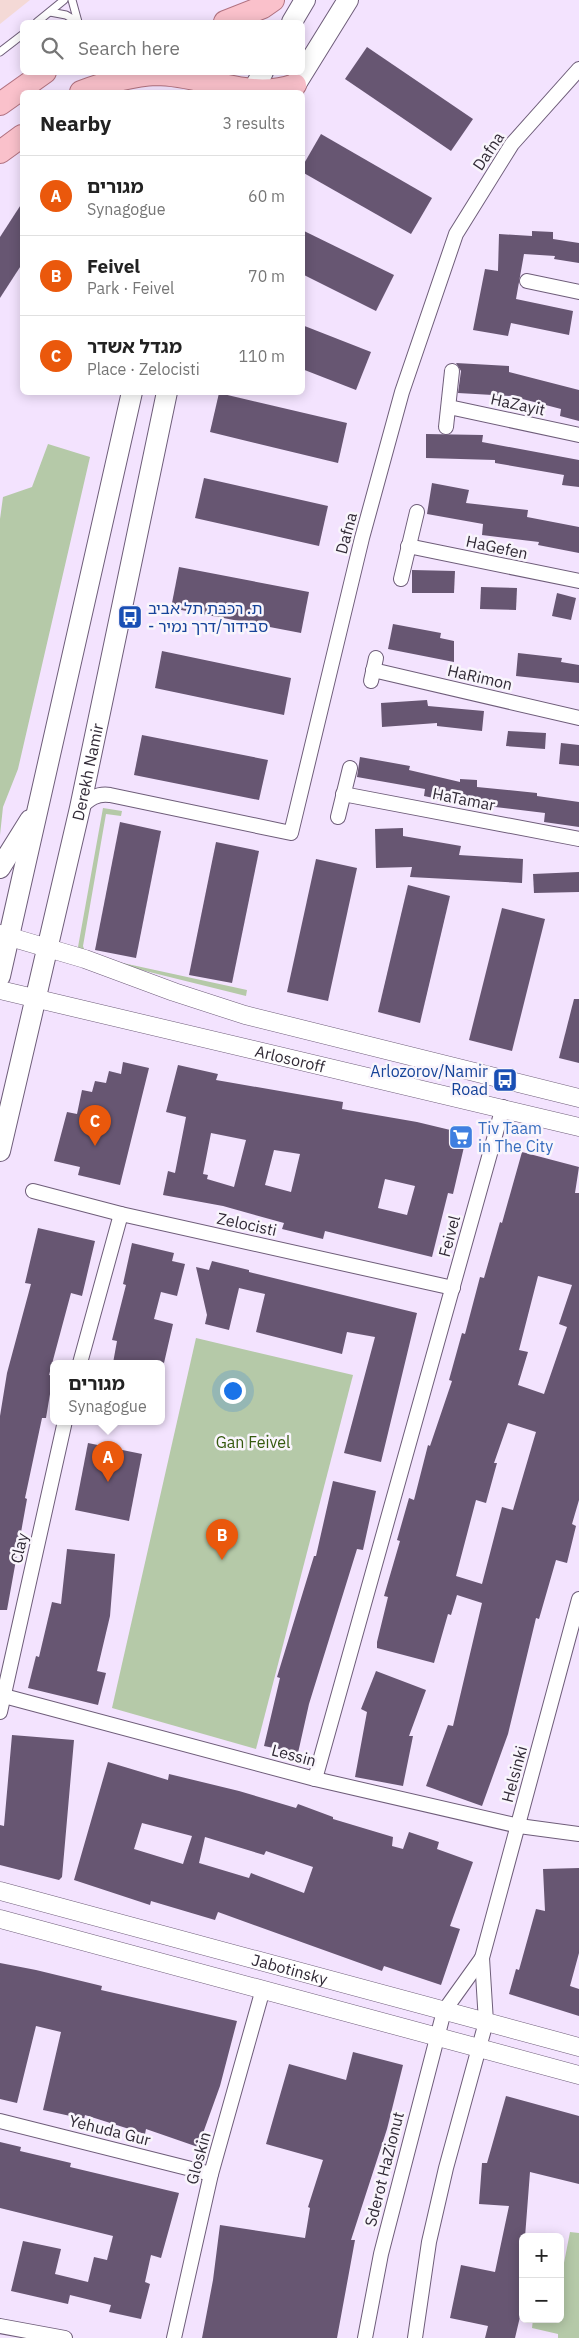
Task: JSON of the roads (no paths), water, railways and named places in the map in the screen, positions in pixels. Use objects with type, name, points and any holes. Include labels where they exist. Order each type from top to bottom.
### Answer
[{"type":"main road","points":[[240,13],[263,7],[272,0]]},
{"type":"main road","points":[[293,20],[305,0]]},
{"type":"main road","points":[[305,70],[348,0]]},
{"type":"main road","points":[[0,104],[40,75]]},
{"type":"main road","points":[[87,90],[129,77],[146,75]]},
{"type":"main road","points":[[163,75],[256,85],[278,90],[293,89],[302,75]]},
{"type":"main road","points":[[0,152],[20,137]]},
{"type":"main road","points":[[0,976],[4,936],[39,806],[131,395]]},
{"type":"main road","name":"Derekh Namir","points":[[0,1151],[80,808],[166,395]]},
{"type":"main road","points":[[0,868],[39,806]]},
{"type":"street","name":"Dafna","points":[[80,808],[90,798],[110,794],[291,833],[370,507],[402,392],[456,234],[512,144],[579,69]]},
{"type":"street","points":[[527,281],[579,292]]},
{"type":"street","points":[[446,427],[452,371]]},
{"type":"street","name":"HaZayit","points":[[449,407],[579,435]]},
{"type":"street","points":[[401,579],[417,512]]},
{"type":"street","name":"HaGefen","points":[[408,546],[579,581]]},
{"type":"street","name":"HaRimon","points":[[373,670],[579,718]]},
{"type":"street","points":[[338,817],[350,768]]},
{"type":"street","name":"HaTamar","points":[[343,794],[579,839]]},
{"type":"street","name":"Arlosoroff","points":[[4,936],[85,959],[174,992],[245,1015],[579,1098]]},
{"type":"street","name":"Arlosoroff","points":[[0,990],[503,1107],[579,1127]]},
{"type":"street","name":"Feivel","points":[[315,1779],[503,1107]]},
{"type":"street","name":"Zelocisti","points":[[33,1191],[121,1214],[453,1288]]},
{"type":"street","points":[[81,1360],[121,1214]]},
{"type":"street","name":"Clay","points":[[0,1712],[64,1425]]},
{"type":"street","name":"Helsinki","points":[[486,2022],[482,1958],[579,1599]]},
{"type":"street","name":"Lessin","points":[[4,1696],[315,1779],[519,1826],[579,1834]]},
{"type":"street","name":"Jabotinsky","points":[[0,1891],[579,2047]]},
{"type":"street","name":"Jabotinsky","points":[[0,1920],[579,2075]]},
{"type":"street","name":"Helsinki","points":[[444,2011],[482,1958]]},
{"type":"street","name":"Gloskin","points":[[174,2338],[211,2174],[263,1989]]},
{"type":"street","name":"Sderot HaZionut","points":[[365,2338],[381,2254],[444,2011]]},
{"type":"street","points":[[415,2338],[429,2242],[446,2168],[486,2022]]},
{"type":"street","name":"Yehuda Gur","points":[[0,2121],[211,2174]]},
{"type":"street","points":[[0,2326],[65,2338]]},
{"type":"lane","points":[[40,20],[64,0]]},
{"type":"lane","points":[[72,0],[77,20]]},
{"type":"lane","points":[[50,12],[66,15],[75,20]]},
{"type":"lane","points":[[0,52],[20,37]]},
{"type":"lane","points":[[110,90],[138,84]]},
{"type":"place","name":"ת. רכבת תל אביב - סבידור/דרך נמיר","points":[[130,617]]},
{"type":"place","name":"Arlozorov/Namir Road","points":[[505,1080]]},
{"type":"place","name":"Tiv Taam in The City","points":[[461,1137]]},
{"type":"place","name":"מגדל אשדר","points":[[95,1146]]},
{"type":"place","name":"מגורים","points":[[108,1482]]},
{"type":"place","name":"Feivel","points":[[222,1560]]},
{"type":"park label","name":"Gan Feivel","points":[[253,1442]]}]
